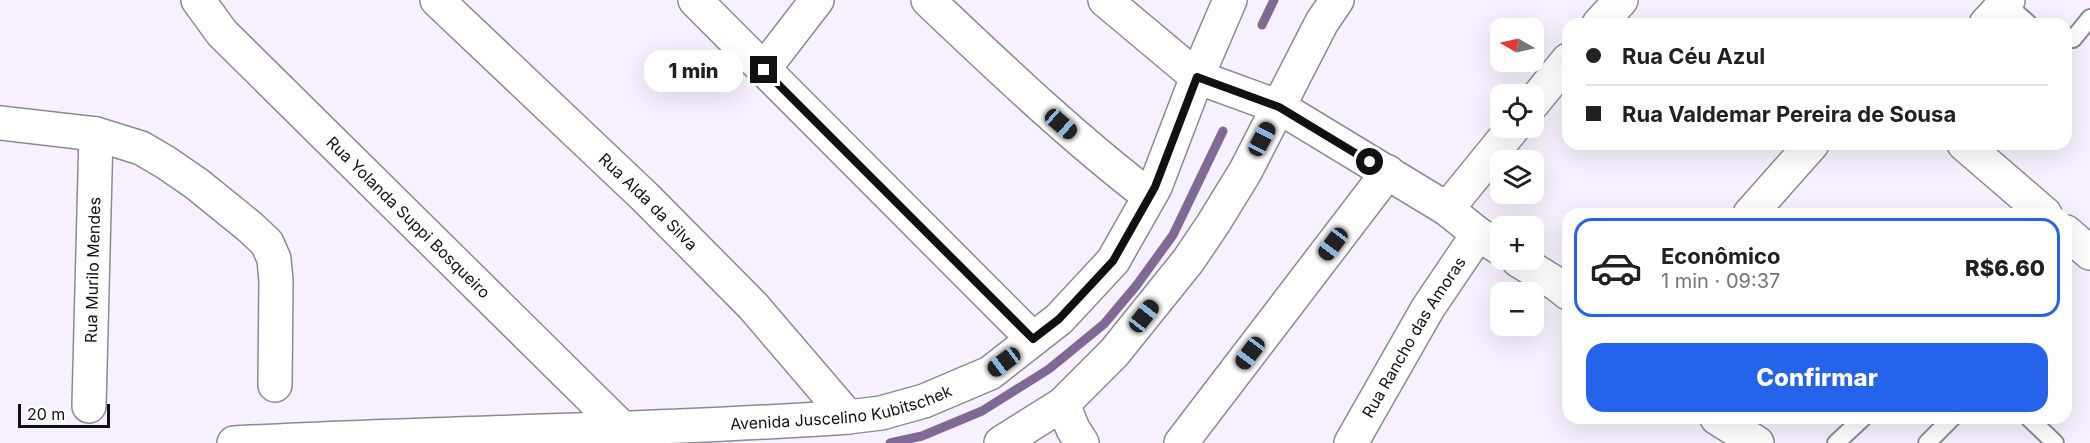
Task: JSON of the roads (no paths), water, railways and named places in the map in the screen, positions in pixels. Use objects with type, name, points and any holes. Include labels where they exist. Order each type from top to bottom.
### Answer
[{"type":"street","name":"Rua Yolanda Suppi Bosqueiro","points":[[198,0],[222,33],[623,429]]},
{"type":"street","name":"Rua Alda da Silva","points":[[437,0],[653,205],[753,306],[848,417]]},
{"type":"street","points":[[695,0],[1033,339]]},
{"type":"street","points":[[764,70],[817,0]]},
{"type":"street","points":[[928,0],[1097,156],[1149,196]]},
{"type":"street","points":[[1105,0],[1197,77],[1279,107],[1447,209],[1489,241]]},
{"type":"street","name":"Avenida Juscelino Kubitschek","points":[[234,443],[381,435],[623,429],[848,417],[881,413],[924,401],[990,373],[1059,319],[1113,261],[1155,187],[1197,77],[1230,0]]},
{"type":"street","points":[[1001,443],[1063,404],[1114,353],[1188,261],[1245,172],[1322,22],[1336,0]]},
{"type":"street","points":[[1604,18],[1621,0]]},
{"type":"street","points":[[1544,89],[1562,67]]},
{"type":"street","points":[[0,123],[96,134],[141,148],[206,191],[267,243],[274,259],[276,281],[275,385]]},
{"type":"street","name":"Rua Murilo Mendes","points":[[89,406],[96,134]]},
{"type":"street","points":[[1447,209],[1505,138]]},
{"type":"street","points":[[1755,208],[1807,150]]},
{"type":"street","points":[[1972,150],[2039,208]]},
{"type":"street","points":[[1181,443],[1388,172]]},
{"type":"street","points":[[2072,237],[2090,253]]},
{"type":"street","name":"Rua Rancho das Amoras","points":[[1351,443],[1428,308],[1489,241]]},
{"type":"street","points":[[1533,270],[1562,289]]},
{"type":"street","points":[[1063,404],[1073,429],[1082,443]]},
{"type":"street","points":[[1726,424],[1757,443]]},
{"type":"lane","points":[[2072,39],[2090,18]]},
{"type":"lane","points":[[1836,443],[1857,424]]},
{"type":"lane","points":[[1927,443],[1946,424]]},
{"type":"lane","points":[[2033,424],[2045,440]]},
{"type":"waterway","points":[[1262,25],[1274,0]]},
{"type":"waterway","points":[[890,443],[922,436],[982,411],[1049,369],[1104,324],[1136,286],[1173,235],[1223,131]]}]
